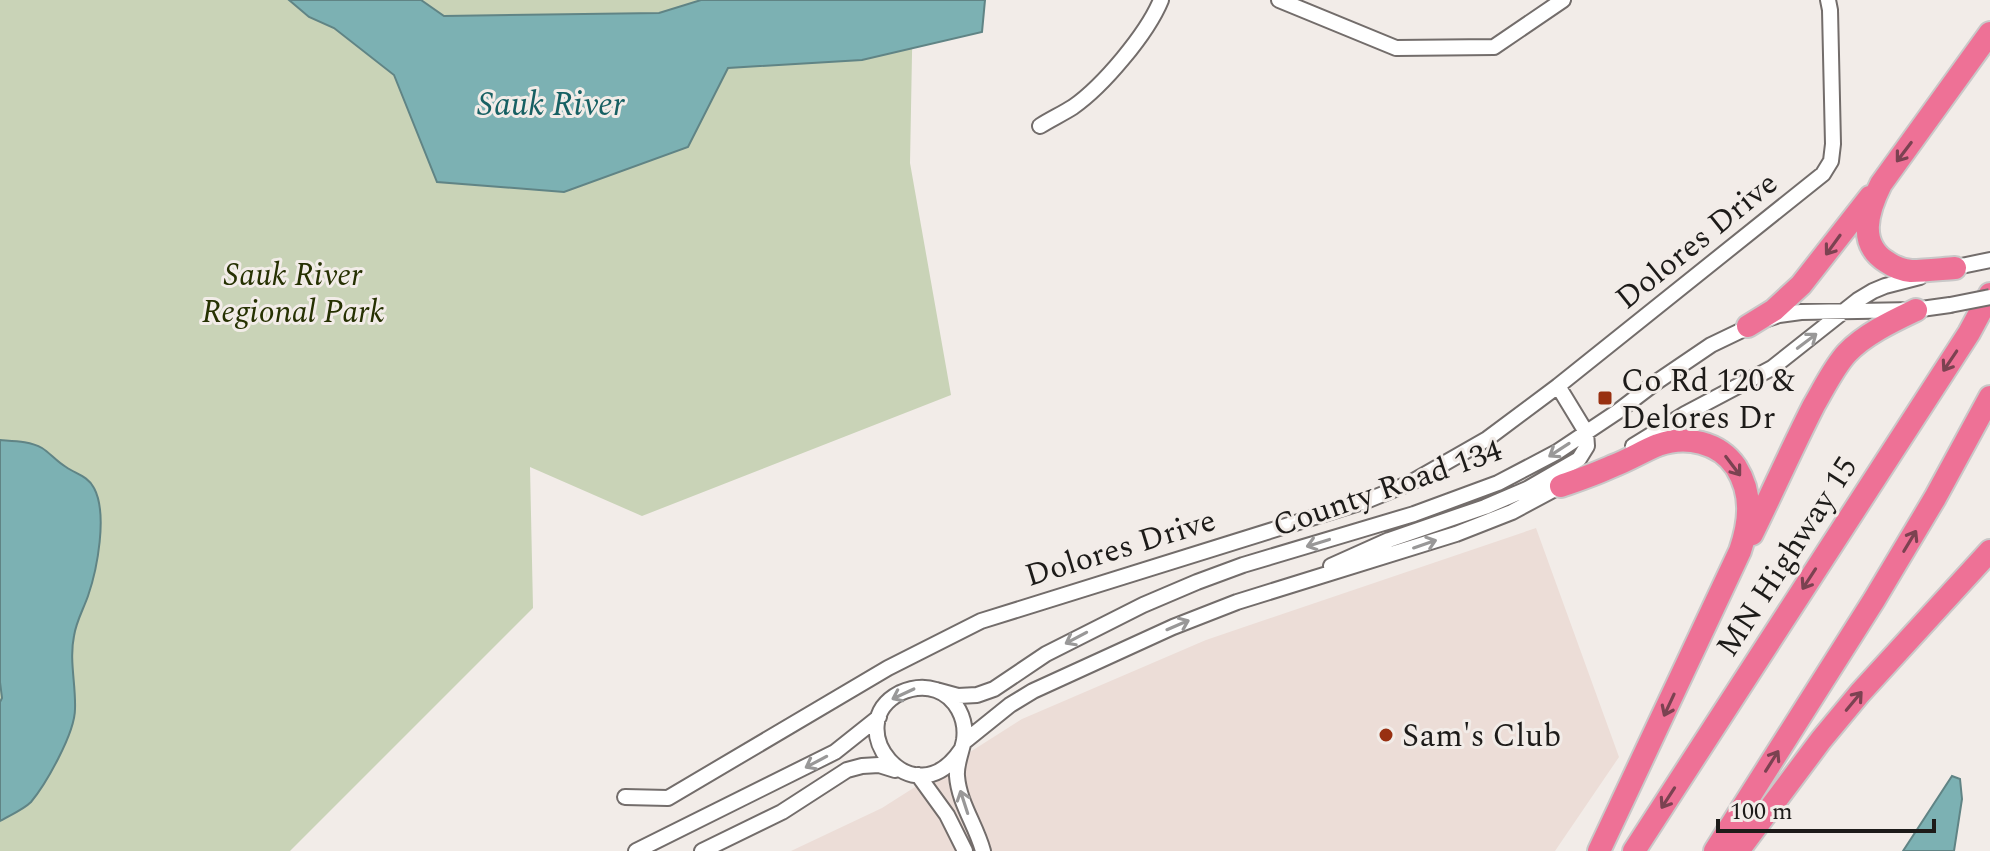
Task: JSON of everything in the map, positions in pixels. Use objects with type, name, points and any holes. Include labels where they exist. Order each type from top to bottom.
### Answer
[{"type":"highway","points":[[1748,326],[1774,310],[1817,267],[1990,33]]},
{"type":"highway","points":[[1881,184],[1873,199],[1866,232],[1869,243],[1882,260],[1911,271],[1964,266]]},
{"type":"highway","name":"MN Highway 15","points":[[1634,851],[1990,296]]},
{"type":"highway","points":[[1710,616],[1804,424],[1836,368],[1847,353],[1863,340],[1916,310]]},
{"type":"highway","points":[[1715,851],[1874,600],[1990,397]]},
{"type":"highway","points":[[1561,486],[1613,467],[1662,444],[1679,441],[1709,444],[1732,461],[1748,496],[1747,530],[1740,551],[1599,851]]},
{"type":"highway","points":[[1738,851],[1860,693],[1990,551]]},
{"type":"street","points":[[1040,126],[1074,106],[1105,77],[1131,48],[1161,0]]},
{"type":"street","points":[[1279,0],[1396,48],[1494,47],[1563,0]]},
{"type":"street","name":"Dolores Drive","points":[[625,797],[668,798],[874,676],[981,621],[1366,501],[1410,483],[1487,439],[1823,174],[1831,161],[1833,144],[1828,0]]},
{"type":"street","name":"County Road 134","points":[[962,746],[1010,705],[1033,691],[1173,627],[1237,602],[1456,534],[1512,512],[1772,368],[1873,291],[1990,260]]},
{"type":"street","name":"County Road 134","points":[[936,690],[958,696],[977,695],[994,689],[1046,654],[1143,605],[1197,582],[1457,500],[1498,483],[1557,452],[1711,345],[1748,326],[1779,315],[1801,312],[1916,310],[1990,296]]},
{"type":"street","points":[[1283,588],[1389,540],[1461,516],[1527,489],[1579,459],[1587,446],[1586,432],[1558,386]]},
{"type":"street","points":[[901,771],[883,754],[878,742],[879,717],[896,695],[922,687],[936,690],[956,705],[962,717],[965,729],[956,773],[962,801],[983,851]]},
{"type":"street","points":[[636,851],[835,752],[879,717]]},
{"type":"street","points":[[702,851],[782,812],[847,770],[879,765],[918,775],[931,774],[943,770],[953,761],[962,746]]},
{"type":"street","points":[[918,775],[947,815],[965,851]]},
{"type":"shaded area","points":[[1536,528],[1619,757],[1555,851],[791,851],[882,808],[1022,719],[1206,640]]},
{"type":"green space","name":"Sauk River Regional Park","points":[[0,0],[913,0],[910,163],[951,395],[642,516],[530,467],[533,608],[290,851],[0,851]]},
{"type":"water","name":"Sauk River","points":[[289,0],[421,0],[444,16],[659,13],[701,0],[985,0],[982,32],[862,60],[728,68],[688,147],[564,192],[437,182],[394,75],[334,28],[309,17]]},
{"type":"water","points":[[0,440],[37,446],[88,481],[98,499],[101,527],[95,572],[76,626],[73,645],[75,709],[70,731],[52,771],[31,802],[0,821],[2,698]]},
{"type":"water","points":[[1952,776],[1960,779],[1962,799],[1954,851],[1903,851]]},
{"type":"place","name":"Co Rd 120 & Delores Dr","points":[[1605,398]]},
{"type":"place","name":"Sam's Club","points":[[1386,735]]}]
